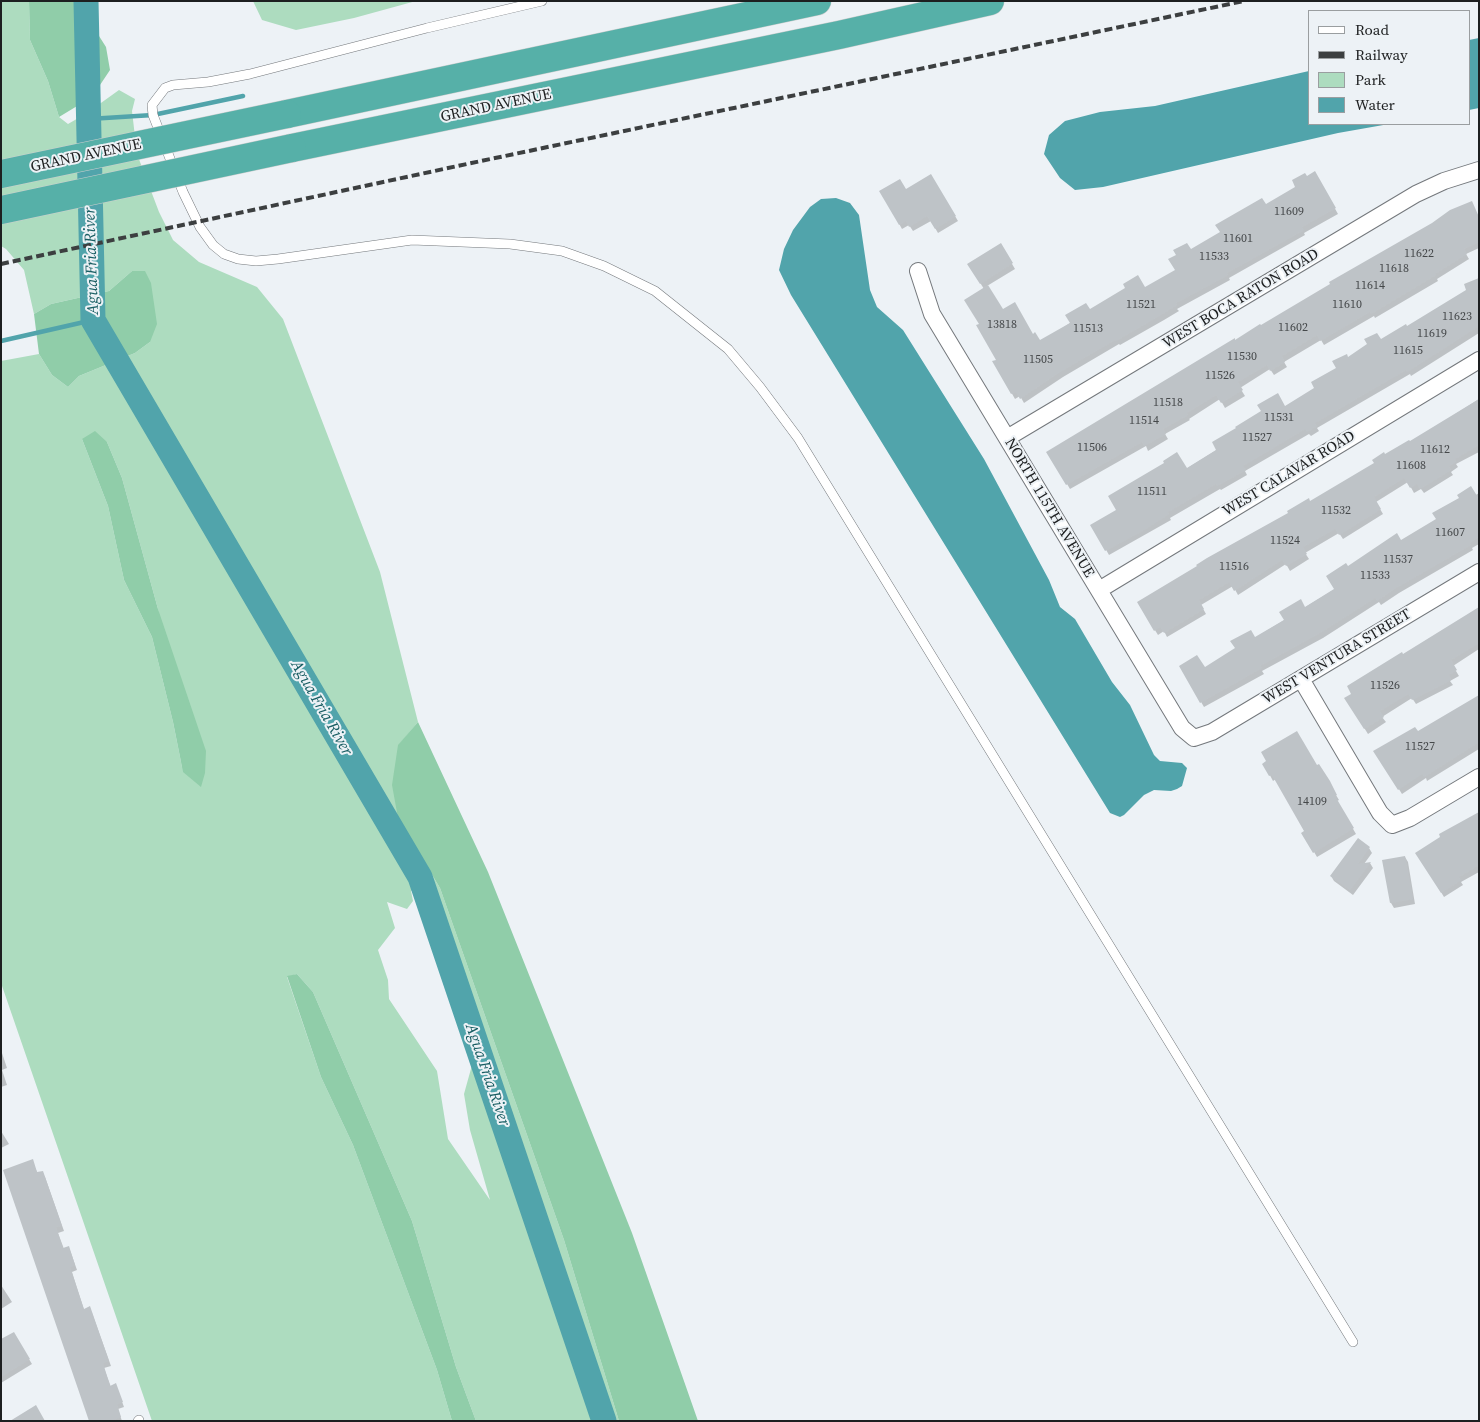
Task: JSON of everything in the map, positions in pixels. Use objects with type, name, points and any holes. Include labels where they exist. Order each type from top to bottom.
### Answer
[{"type":"highway","name":"GRAND AVENUE","points":[[1,174],[817,1]]},
{"type":"highway","name":"GRAND AVENUE","points":[[1,210],[839,35],[990,1]]},
{"type":"street","name":"WEST BOCA RATON ROAD","points":[[1007,438],[1416,194],[1444,181],[1479,170]]},
{"type":"street","name":"NORTH 115TH AVENUE","points":[[918,271],[932,314],[1182,728],[1194,738]]},
{"type":"street","name":"WEST CALAVAR ROAD","points":[[1099,590],[1479,360]]},
{"type":"street","name":"WEST VENTURA STREET","points":[[1194,738],[1212,732],[1479,572]]},
{"type":"street","points":[[1301,679],[1380,813],[1392,825],[1410,818],[1479,777]]},
{"type":"lane","points":[[542,1],[427,28],[250,74],[208,82],[173,85],[165,88],[152,105],[153,115],[183,192],[200,227],[213,245],[224,254],[238,259],[256,261],[278,260],[412,240],[510,244],[562,251],[604,266],[655,292],[728,349],[760,386],[798,438],[1352,1342]]},
{"type":"green space","points":[[1,1],[29,1],[30,40],[48,81],[59,117],[68,124],[119,90],[135,99],[132,111],[137,154],[159,212],[173,240],[199,262],[257,287],[283,319],[380,572],[418,722],[398,746],[398,818],[440,888],[564,1240],[619,1421],[476,1421],[456,1367],[412,1221],[313,992],[297,974],[287,977],[321,1077],[353,1145],[437,1370],[452,1421],[152,1421],[1,983],[1,361],[39,354],[52,375],[68,387],[79,376],[135,353],[150,342],[132,271],[109,291],[51,304],[34,314],[24,270],[6,249],[1,246]],"holes":[[[82,439],[107,442],[122,478],[158,609],[183,772],[152,637],[124,580],[108,506]],[[429,885],[482,1029],[464,1094],[470,1130],[490,1200],[448,1139],[437,1071],[389,999],[388,980],[378,950],[395,928],[387,902],[407,909],[413,901],[411,891]]]},
{"type":"green space","points":[[29,1],[80,1],[87,17],[106,47],[110,70],[92,97],[59,117],[48,81],[30,40]]},
{"type":"green space","points":[[253,1],[416,1],[354,18],[296,30],[262,20]]},
{"type":"green space","points":[[132,271],[145,271],[151,283],[157,324],[150,342],[135,353],[79,376],[68,387],[52,375],[39,354],[34,314],[51,304],[109,291]]},
{"type":"green space","points":[[95,431],[107,442],[122,478],[158,609],[206,751],[205,773],[201,787],[183,772],[152,637],[124,580],[108,506],[82,439]]},
{"type":"green space","points":[[418,722],[488,872],[632,1233],[698,1421],[619,1421],[564,1240],[440,888],[398,818],[392,785],[398,745]]},
{"type":"green space","points":[[297,974],[313,992],[412,1221],[456,1367],[476,1421],[452,1421],[437,1370],[353,1145],[321,1077],[287,976]]},
{"type":"water","points":[[1479,38],[1479,108],[1470,110],[1470,40]]},
{"type":"water","points":[[1308,71],[1308,125],[1383,125],[1338,133],[1103,187],[1075,190],[1060,178],[1044,154],[1049,135],[1065,121],[1100,112],[1155,106]]},
{"type":"water","points":[[836,198],[850,203],[859,215],[870,290],[877,307],[903,330],[984,459],[1049,580],[1060,607],[1075,619],[1112,682],[1130,705],[1154,755],[1160,761],[1182,763],[1187,768],[1182,786],[1177,789],[1171,791],[1154,790],[1144,795],[1120,817],[1110,813],[791,295],[779,270],[784,249],[793,230],[810,207],[821,199]]},
{"type":"building","points":[[1315,171],[1336,208],[1302,227],[1304,230],[1176,303],[1177,305],[1161,315],[1060,372],[1020,399],[1016,392],[1011,394],[992,361],[996,360],[976,325],[979,324],[964,300],[988,285],[1003,309],[1015,302],[1033,334],[1035,332],[1040,340],[1070,323],[1065,315],[1086,303],[1090,309],[1125,288],[1123,284],[1138,275],[1145,287],[1175,270],[1168,259],[1176,255],[1173,250],[1187,243],[1191,249],[1220,232],[1215,225],[1262,198],[1266,204],[1295,187],[1292,180],[1305,173],[1307,176]]},
{"type":"building","points":[[931,174],[956,216],[935,229],[927,216],[909,227],[906,221],[899,225],[879,191],[900,179],[906,189]]},
{"type":"building","points":[[1472,201],[1479,217],[1479,242],[1464,249],[1467,254],[1371,314],[1370,312],[1320,341],[1317,335],[1282,356],[1285,362],[1270,371],[1267,365],[1238,382],[1243,390],[1221,403],[1216,395],[1187,413],[1188,415],[1163,429],[1166,434],[1144,446],[1142,442],[1066,485],[1046,452],[1235,338],[1235,340],[1330,284],[1329,282],[1432,223],[1450,210]]},
{"type":"building","points":[[1001,243],[1013,263],[980,284],[967,264]]},
{"type":"building","points":[[1479,278],[1479,326],[1407,372],[1406,370],[1315,423],[1317,426],[1307,432],[1305,429],[1243,466],[1246,470],[1217,486],[1216,484],[1168,512],[1169,514],[1144,530],[1105,551],[1090,525],[1116,510],[1108,496],[1164,463],[1163,461],[1177,452],[1187,468],[1216,450],[1212,442],[1261,411],[1257,405],[1278,393],[1285,406],[1314,388],[1311,382],[1336,368],[1332,361],[1347,354],[1348,357],[1367,344],[1364,339],[1377,333],[1381,339],[1406,324],[1407,326],[1466,290],[1464,284]]},
{"type":"building","points":[[1479,399],[1479,445],[1455,459],[1456,462],[1449,466],[1451,470],[1420,489],[1417,484],[1410,488],[1404,478],[1374,497],[1381,509],[1339,535],[1335,529],[1303,547],[1307,554],[1286,566],[1282,560],[1234,591],[1229,582],[1199,600],[1204,609],[1164,633],[1160,627],[1154,631],[1137,602],[1207,558],[1288,513],[1287,511],[1309,498],[1310,501],[1374,463],[1372,460],[1384,452],[1385,454],[1410,441]]},
{"type":"building","points":[[1471,486],[1479,499],[1479,537],[1470,543],[1471,545],[1377,601],[1375,598],[1320,633],[1260,666],[1262,668],[1200,703],[1179,666],[1197,655],[1205,667],[1235,648],[1230,641],[1251,630],[1255,637],[1284,620],[1279,612],[1301,599],[1305,607],[1334,589],[1326,576],[1346,563],[1348,566],[1397,533],[1401,540],[1436,519],[1432,513],[1459,498],[1457,495]]},
{"type":"building","points":[[1479,607],[1479,643],[1451,660],[1457,670],[1449,675],[1451,680],[1412,700],[1408,694],[1380,711],[1384,717],[1364,729],[1344,698],[1351,694],[1347,686]]},
{"type":"building","points":[[1479,695],[1479,742],[1424,777],[1422,774],[1398,790],[1373,751],[1415,727],[1418,731]]},
{"type":"building","points":[[1297,731],[1317,765],[1319,764],[1330,781],[1337,795],[1335,796],[1354,828],[1313,853],[1301,833],[1304,831],[1272,775],[1269,776],[1262,764],[1266,761],[1261,752]]},
{"type":"building","points":[[1479,812],[1479,865],[1459,877],[1461,880],[1441,893],[1415,853],[1440,837],[1439,834]]},
{"type":"building","points":[[1358,838],[1370,847],[1358,864],[1371,862],[1350,890],[1330,876]]},
{"type":"building","points":[[1405,856],[1413,899],[1390,903],[1382,860]]},
{"type":"building","points":[[33,1159],[37,1172],[43,1171],[62,1226],[56,1227],[63,1248],[69,1246],[75,1265],[70,1267],[84,1309],[90,1306],[109,1361],[103,1363],[110,1386],[116,1383],[123,1402],[117,1404],[121,1417],[110,1421],[89,1421],[3,1170]]},
{"type":"building","points":[[14,1332],[30,1359],[1,1377],[1,1339]]},
{"type":"building","points":[[36,1405],[45,1421],[10,1421]]},
{"type":"waterway","name":"Agua Fria River","points":[[86,1],[93,320],[420,877],[604,1421]]},
{"type":"waterway","points":[[89,119],[153,115],[243,96]]},
{"type":"waterway","points":[[1,341],[93,320]]},
{"type":"railway","points":[[1,264],[1244,1]]}]
